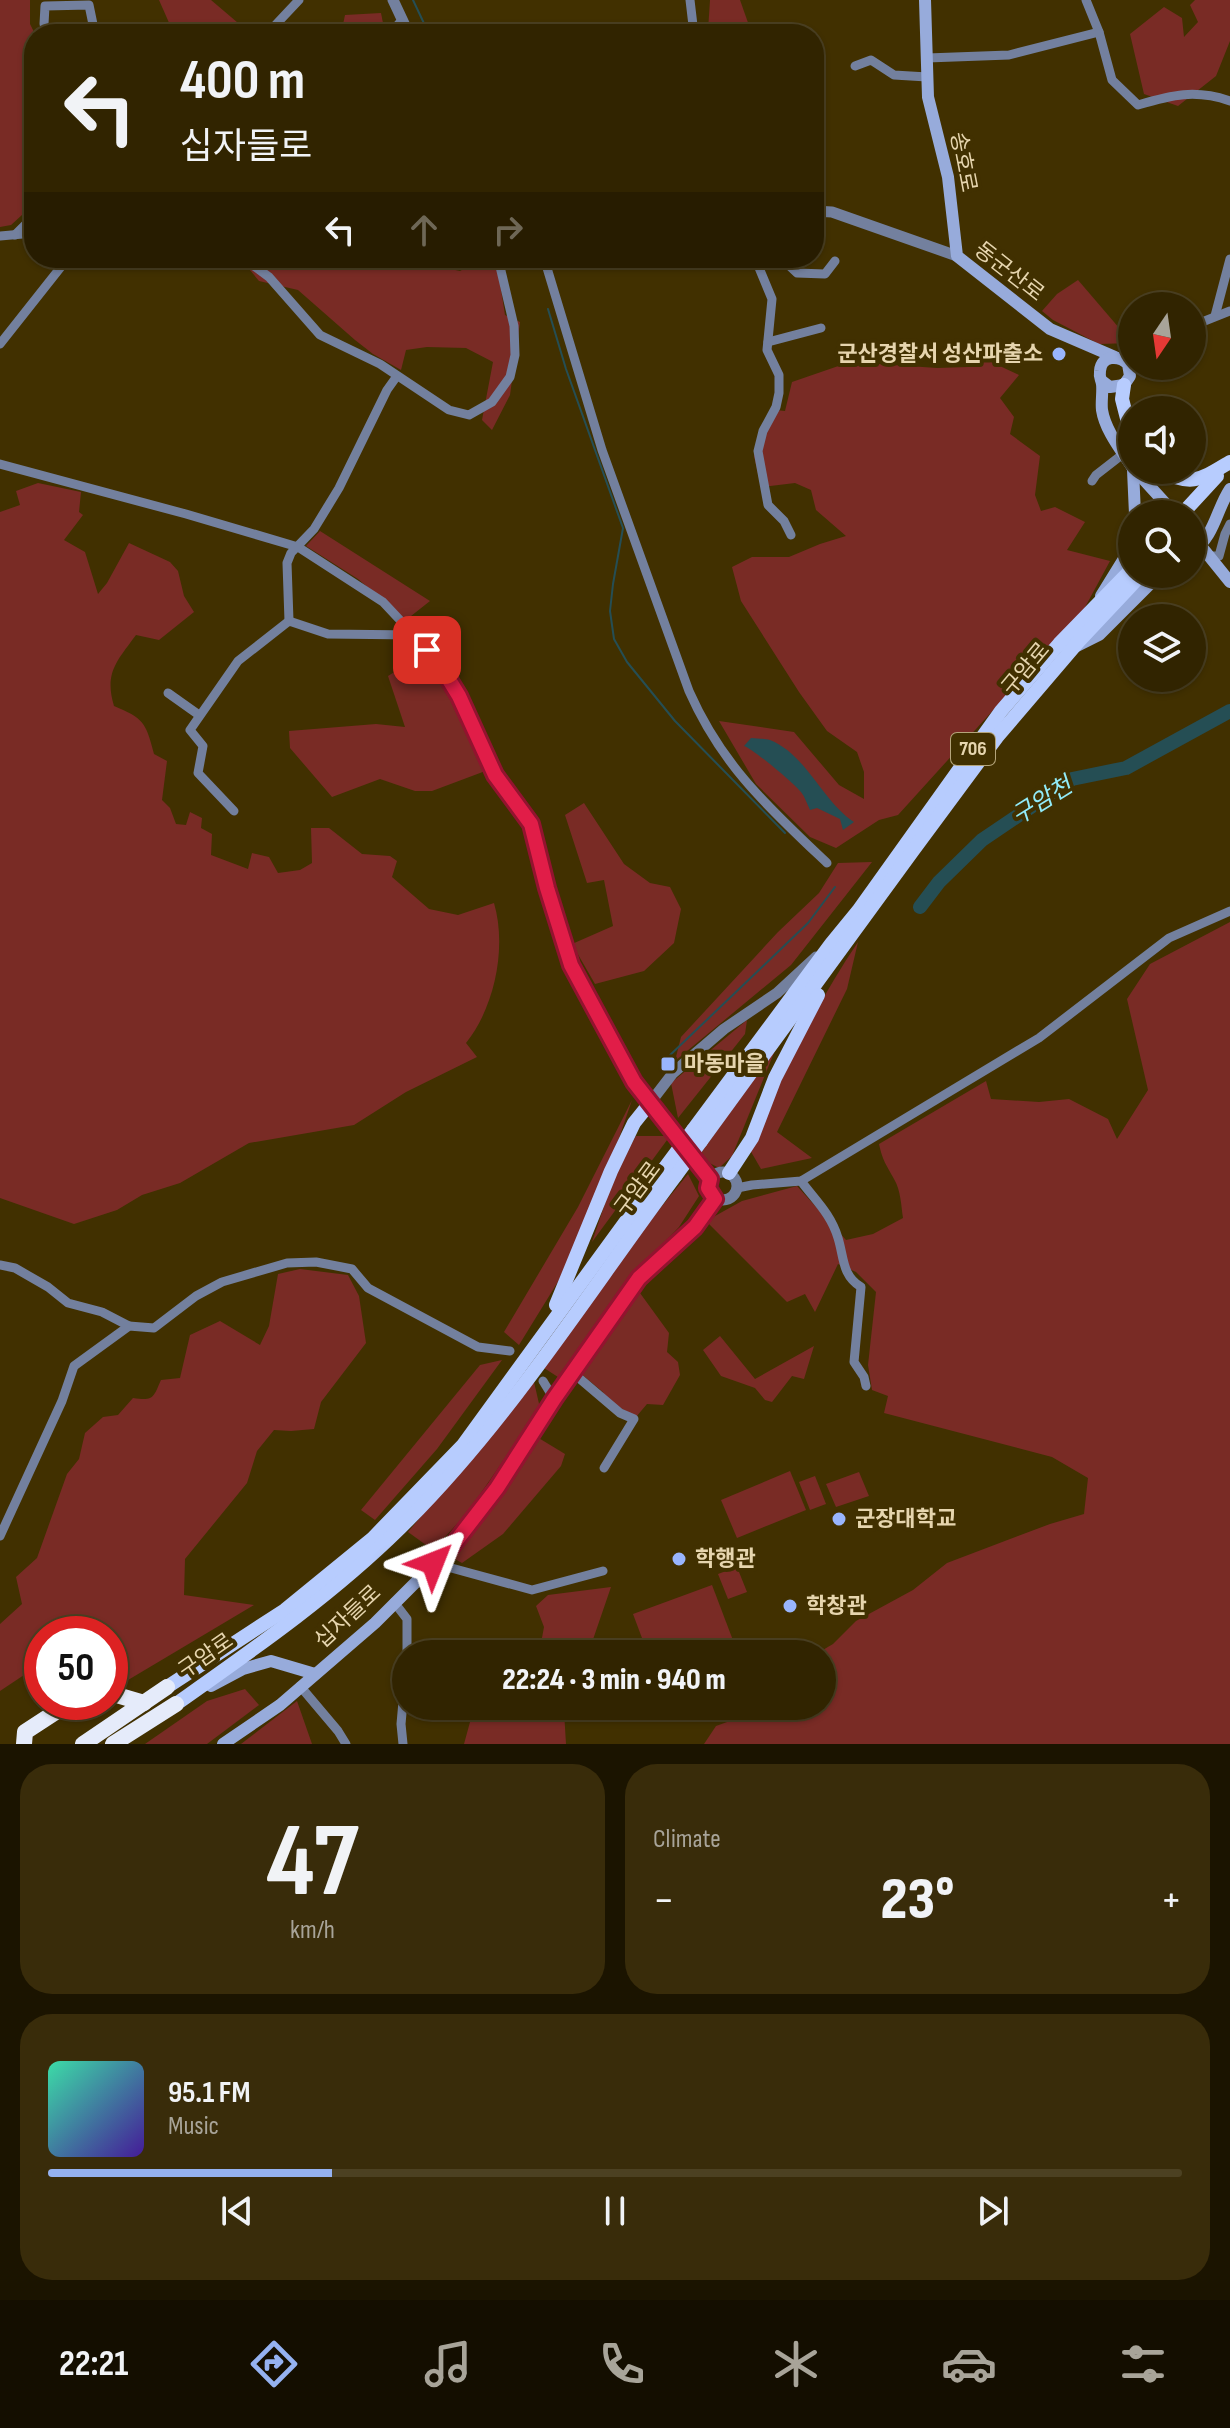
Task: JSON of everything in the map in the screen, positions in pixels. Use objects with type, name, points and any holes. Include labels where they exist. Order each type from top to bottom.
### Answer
[{"type":"highway","points":[[83,1744],[167,1687]]},
{"type":"highway","points":[[128,1698],[144,1703]]},
{"type":"highway","points":[[113,1744],[176,1704]]},
{"type":"highway","points":[[24,1744],[25,1732],[43,1720]]},
{"type":"main road","name":"송호로","points":[[925,0],[928,97],[948,177],[957,256]]},
{"type":"main road","name":"동군산로","points":[[957,256],[1050,329],[1117,357]]},
{"type":"main road","points":[[1085,344],[1110,387],[1123,392]]},
{"type":"main road","points":[[1117,357],[1106,360],[1101,374],[1102,411],[1118,441]]},
{"type":"main road","points":[[1102,411],[1123,392],[1128,380]]},
{"type":"main road","points":[[1123,392],[1123,396]]},
{"type":"main road","points":[[1206,477],[1230,462]]},
{"type":"main road","points":[[1202,500],[1230,462]]},
{"type":"main road","points":[[1199,500],[1230,474]]},
{"type":"main road","points":[[1149,484],[1157,491]]},
{"type":"main road","points":[[1152,484],[1164,500]]},
{"type":"main road","points":[[1206,537],[1230,489]]},
{"type":"main road","points":[[1206,556],[1230,582]]},
{"type":"main road","points":[[1094,607],[1118,568]]},
{"type":"main road","name":"구암로","points":[[697,1136],[831,944],[1001,711],[1118,583]]},
{"type":"main road","name":"구암로","points":[[167,1687],[285,1610],[372,1539],[463,1445],[546,1330],[875,904],[988,750],[1129,588]]},
{"type":"main road","points":[[1074,648],[1099,635],[1146,588]]},
{"type":"main road","name":"706","points":[[729,1173],[752,1138],[792,1041],[875,904]]},
{"type":"main road","points":[[546,1330],[611,1171],[634,1123],[650,1103],[710,1179]]},
{"type":"main road","name":"구암로","points":[[176,1704],[284,1628],[349,1576],[433,1494],[548,1354],[670,1172]]},
{"type":"main road","name":"십자들로","points":[[223,1744],[280,1705],[375,1623],[453,1545],[497,1488],[554,1399],[639,1278],[695,1227],[715,1199]]},
{"type":"main road","points":[[176,1704],[243,1669],[271,1661],[315,1674]]},
{"type":"street","points":[[276,24],[299,0]]},
{"type":"street","points":[[393,0],[404,24]]},
{"type":"street","points":[[690,0],[693,24]]},
{"type":"street","points":[[1086,0],[1099,32],[1112,80],[1138,105],[1178,94],[1215,96],[1230,101]]},
{"type":"street","points":[[44,24],[45,6],[89,2],[93,24]]},
{"type":"street","points":[[399,24],[402,20]]},
{"type":"street","points":[[927,58],[1009,55],[1099,32]]},
{"type":"street","points":[[855,66],[871,60],[894,75],[927,77]]},
{"type":"street","name":"동군산로","points":[[824,212],[957,256]]},
{"type":"street","points":[[15,235],[24,226]]},
{"type":"street","points":[[0,236],[24,234]]},
{"type":"street","points":[[1215,316],[1230,259]]},
{"type":"street","points":[[792,268],[797,273],[825,274],[835,261]]},
{"type":"street","points":[[0,344],[60,268]]},
{"type":"street","points":[[257,268],[269,277],[320,335],[380,364],[449,410],[469,415],[492,402],[510,377],[515,355],[514,326],[500,268]]},
{"type":"street","points":[[547,268],[602,450],[689,691],[704,724],[720,751],[761,801],[827,863]]},
{"type":"street","points":[[759,268],[772,299],[767,350],[779,375],[779,393],[758,451],[768,505],[784,521],[791,535]]},
{"type":"street","points":[[1206,320],[1230,311]]},
{"type":"street","points":[[768,342],[821,328]]},
{"type":"street","points":[[289,621],[287,563],[291,553],[314,529],[339,488],[387,390],[397,376]]},
{"type":"street","points":[[1092,481],[1118,460]]},
{"type":"street","points":[[0,464],[298,547],[383,602],[440,665],[459,696],[495,775],[531,824],[571,965],[634,1082],[650,1103]]},
{"type":"street","points":[[1206,550],[1219,556],[1230,524]]},
{"type":"street","points":[[289,621],[328,634],[414,635]]},
{"type":"street","points":[[234,811],[198,773],[203,746],[190,730],[238,661],[289,621]]},
{"type":"street","points":[[168,693],[199,715]]},
{"type":"street","points":[[737,1188],[736,1180],[729,1173],[720,1172],[710,1179],[708,1188],[715,1199],[729,1199],[737,1188],[801,1181],[1039,1038],[1169,938],[1230,911]]},
{"type":"street","name":"706","points":[[650,1103],[673,1073],[724,1029],[777,993],[831,944]]},
{"type":"street","points":[[801,1181],[828,1213],[838,1236],[845,1270],[852,1282],[861,1287],[854,1362],[866,1386]]},
{"type":"street","points":[[0,1265],[15,1268],[68,1303],[102,1312],[129,1326],[154,1328],[196,1296],[222,1282],[287,1263],[316,1262],[352,1269],[368,1288],[478,1347],[510,1351]]},
{"type":"street","points":[[0,1536],[62,1401],[74,1366],[129,1326]]},
{"type":"street","points":[[573,1373],[620,1413],[634,1419],[604,1468]]},
{"type":"street","points":[[543,1381],[554,1399]]},
{"type":"street","points":[[433,1563],[532,1590],[603,1571]]},
{"type":"street","points":[[394,1602],[407,1619],[407,1640]]},
{"type":"street","points":[[300,1686],[346,1744]]},
{"type":"street","points":[[401,1720],[403,1744]]},
{"type":"shaded area","points":[[0,0],[30,0],[30,24],[24,24],[24,213],[11,225],[0,227]]},
{"type":"shaded area","points":[[159,0],[211,0],[239,24],[170,24]]},
{"type":"shaded area","points":[[710,0],[740,0],[748,24],[708,24]]},
{"type":"shaded area","points":[[1195,0],[1230,0],[1230,41],[1216,76],[1178,106],[1144,94],[1130,34],[1164,7],[1182,18],[1184,37],[1198,22],[1190,5]]},
{"type":"shaded area","points":[[381,13],[383,24],[343,24],[345,15]]},
{"type":"shaded area","points":[[248,268],[446,268],[460,271],[466,268],[498,268],[505,315],[520,322],[510,395],[492,430],[482,420],[493,362],[466,348],[427,347],[406,350],[401,370],[373,354],[298,290],[259,281]]},
{"type":"shaded area","points":[[1078,280],[1118,327],[1118,343],[1099,344],[1053,320],[1042,311],[1057,294]]},
{"type":"shaded area","points":[[974,354],[1019,375],[1000,398],[1014,417],[1010,434],[1040,456],[1035,495],[1041,511],[1055,507],[1085,522],[1067,550],[1110,561],[1083,611],[898,815],[879,820],[836,848],[810,837],[756,784],[719,721],[794,732],[839,785],[864,799],[864,772],[857,752],[827,731],[799,692],[741,601],[732,567],[752,557],[789,557],[846,536],[816,510],[811,490],[795,483],[761,487],[754,456],[775,410],[785,411],[792,382],[850,362],[968,367]]},
{"type":"shaded area","points":[[38,483],[81,492],[79,512],[83,515],[64,540],[85,552],[98,594],[129,543],[170,562],[178,571],[184,596],[194,612],[159,640],[136,635],[114,668],[111,685],[114,706],[142,722],[154,754],[167,761],[162,800],[170,808],[176,824],[186,825],[190,812],[202,818],[201,828],[212,834],[211,855],[248,869],[252,853],[269,857],[278,873],[300,870],[312,863],[311,828],[329,828],[362,854],[390,856],[397,861],[392,877],[429,909],[458,915],[494,903],[499,938],[496,976],[491,994],[466,1043],[477,1057],[406,1092],[354,1125],[249,1143],[180,1183],[142,1195],[117,1210],[74,1224],[0,1198],[0,512],[20,505],[16,491]]},
{"type":"shaded area","points":[[320,531],[430,601],[406,620],[358,579],[306,546]]},
{"type":"shaded area","points":[[415,644],[447,686],[488,770],[432,791],[415,791],[380,779],[332,797],[290,748],[289,731],[376,724],[405,727],[388,676],[404,666]]},
{"type":"shaded area","points":[[584,803],[624,864],[650,883],[670,887],[681,909],[674,943],[644,971],[595,984],[572,944],[613,926],[604,880],[587,883],[565,815]]},
{"type":"shaded area","points":[[872,862],[791,965],[675,1061],[681,1037],[778,932],[819,893],[838,863]]},
{"type":"shaded area","points":[[1230,922],[1230,1744],[704,1744],[716,1726],[733,1720],[836,1720],[836,1641],[856,1621],[913,1590],[947,1563],[1084,1514],[1088,1478],[1052,1457],[884,1413],[888,1396],[872,1390],[868,1365],[876,1292],[856,1272],[838,1264],[815,1312],[805,1294],[787,1302],[706,1221],[742,1201],[797,1186],[846,1240],[873,1234],[903,1218],[898,1188],[879,1144],[986,1081],[991,1099],[1039,1102],[1069,1099],[1108,1119],[1117,1139],[1148,1090],[1127,999],[1150,964]]},
{"type":"shaded area","points":[[858,942],[847,989],[777,1132],[812,1158],[761,1169],[750,1150],[799,1043]]},
{"type":"shaded area","points":[[747,1020],[745,1034],[678,1118],[671,1083]]},
{"type":"shaded area","points":[[776,1048],[732,1156],[719,1168],[698,1157]]},
{"type":"shaded area","points":[[632,1100],[559,1280],[519,1345],[504,1332],[578,1207]]},
{"type":"shaded area","points":[[636,1136],[670,1136],[592,1242],[616,1171]]},
{"type":"shaded area","points":[[688,1174],[699,1196],[679,1227],[622,1287],[558,1377],[544,1368],[640,1233]]},
{"type":"shaded area","points":[[300,1269],[348,1275],[359,1296],[366,1343],[321,1402],[314,1429],[274,1430],[257,1451],[247,1483],[185,1559],[184,1595],[254,1605],[128,1680],[128,1616],[24,1616],[24,1675],[0,1691],[0,1624],[22,1604],[16,1577],[37,1558],[67,1474],[79,1459],[85,1433],[103,1417],[118,1415],[133,1398],[152,1397],[161,1380],[180,1378],[190,1335],[220,1321],[260,1345],[269,1326],[278,1274]]},
{"type":"shaded area","points":[[640,1293],[669,1333],[667,1352],[678,1362],[680,1375],[663,1405],[647,1404],[636,1417],[605,1399],[603,1392],[580,1373]]},
{"type":"shaded area","points":[[720,1336],[755,1379],[814,1346],[804,1379],[792,1376],[772,1402],[765,1400],[755,1388],[721,1376],[703,1350]]},
{"type":"shaded area","points":[[502,1360],[437,1449],[375,1520],[361,1510],[480,1365]]},
{"type":"shaded area","points":[[534,1382],[540,1408],[467,1513],[433,1550],[408,1532]]},
{"type":"shaded area","points":[[537,1437],[565,1454],[561,1466],[503,1534],[462,1563],[451,1557]]},
{"type":"shaded area","points":[[790,1471],[806,1510],[737,1538],[721,1500]]},
{"type":"shaded area","points":[[859,1472],[869,1496],[836,1507],[826,1484]]},
{"type":"shaded area","points":[[815,1476],[826,1504],[810,1510],[799,1482]]},
{"type":"shaded area","points":[[737,1567],[747,1592],[728,1599],[718,1574]]},
{"type":"shaded area","points":[[712,1585],[733,1640],[643,1640],[633,1614]]},
{"type":"shaded area","points":[[611,1587],[593,1640],[542,1640],[544,1627],[536,1606],[548,1595]]},
{"type":"shaded area","points":[[245,1689],[259,1705],[207,1744],[145,1744],[207,1701]]},
{"type":"shaded area","points":[[297,1701],[312,1744],[241,1744]]},
{"type":"shaded area","points":[[565,1720],[566,1744],[464,1744],[470,1722]]},
{"type":"water","points":[[751,738],[770,740],[783,747],[854,822],[843,830],[840,819],[817,808],[810,810],[797,788],[744,746]]},
{"type":"waterway","points":[[413,0],[424,24]]},
{"type":"waterway","points":[[548,309],[566,369],[623,528],[610,611],[614,639],[627,662],[675,721],[785,833]]},
{"type":"waterway","name":"구암천","points":[[920,907],[939,882],[982,840],[1072,779],[1126,768],[1230,711]]},
{"type":"waterway","points":[[667,1058],[808,923],[835,887]]},
{"type":"place","name":"군산경찰서 성산파출소","points":[[1059,354]]},
{"type":"place","name":"마동마을","points":[[668,1064]]},
{"type":"place","name":"군장대학교","points":[[839,1519]]},
{"type":"place","name":"학행관","points":[[679,1559]]},
{"type":"place","name":"학창관","points":[[790,1606]]},
{"type":"route","points":[[427,650],[459,696],[495,775],[531,824],[571,965],[634,1082],[710,1179],[709,1192],[715,1199],[695,1227],[639,1278],[554,1399],[497,1488],[453,1545],[433,1563]]}]
